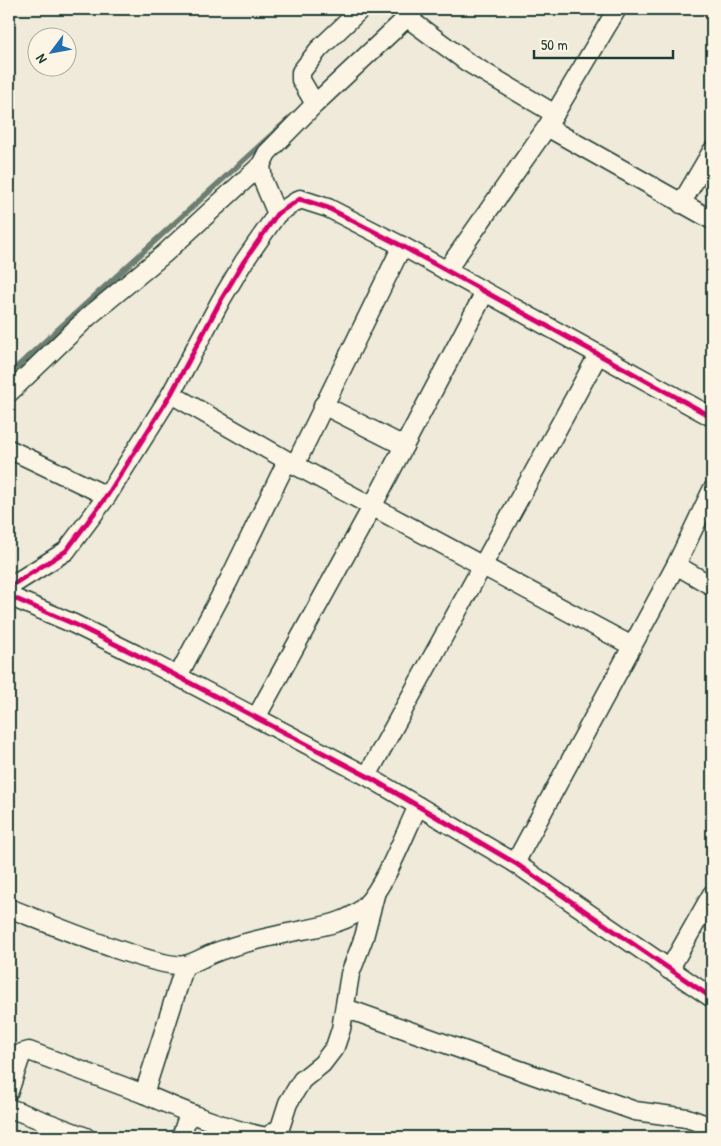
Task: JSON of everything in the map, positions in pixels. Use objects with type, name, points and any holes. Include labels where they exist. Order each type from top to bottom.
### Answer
[{"type":"street","points":[[315,104],[301,80],[301,72],[319,49],[361,9]]},
{"type":"street","points":[[446,271],[551,121],[617,9]]},
{"type":"street","points":[[9,393],[88,318],[164,254],[261,165],[267,153],[315,104],[411,13],[467,62],[551,121],[681,204],[712,220]]},
{"type":"street","points":[[681,204],[712,151]]},
{"type":"street","points":[[261,165],[263,181],[277,214]]},
{"type":"street","points":[[9,587],[66,552],[107,496],[171,394],[221,300],[277,214],[300,199],[312,201],[402,246],[712,417]]},
{"type":"street","points":[[178,676],[323,405],[402,246]]},
{"type":"street","points":[[257,716],[372,507],[486,292]]},
{"type":"street","points":[[367,776],[598,355]]},
{"type":"street","points":[[171,394],[291,463],[632,646]]},
{"type":"street","points":[[323,405],[404,446]]},
{"type":"street","points":[[9,449],[107,496]]},
{"type":"street","points":[[516,863],[676,565],[712,490]]},
{"type":"street","points":[[676,565],[712,586]]},
{"type":"street","points":[[9,596],[74,624],[178,676],[257,716],[367,776],[516,863],[712,998]]},
{"type":"street","points":[[9,908],[54,926],[167,964],[185,965],[215,952],[261,938],[329,924],[351,916],[364,908],[374,895],[418,806]]},
{"type":"street","points":[[669,970],[712,894]]},
{"type":"street","points":[[9,1091],[22,1053],[28,1050],[190,1113],[252,1134],[267,1137],[275,1134],[280,1128],[288,1103],[302,1080],[322,1064],[335,1047],[346,1008],[350,974],[364,937],[374,895]]},
{"type":"street","points":[[144,1094],[185,965]]},
{"type":"street","points":[[346,1008],[635,1110],[687,1118],[712,1127]]},
{"type":"street","points":[[9,1108],[86,1137]]},
{"type":"street","points":[[181,1137],[190,1113]]},
{"type":"waterway","points":[[9,374],[290,118]]},
{"type":"cycle path","points":[[9,587],[66,551],[107,496],[171,394],[243,263],[277,214],[300,199],[328,208],[402,246],[712,417]]},
{"type":"cycle path","points":[[9,596],[74,624],[135,654],[367,776],[515,863],[712,998]]}]
